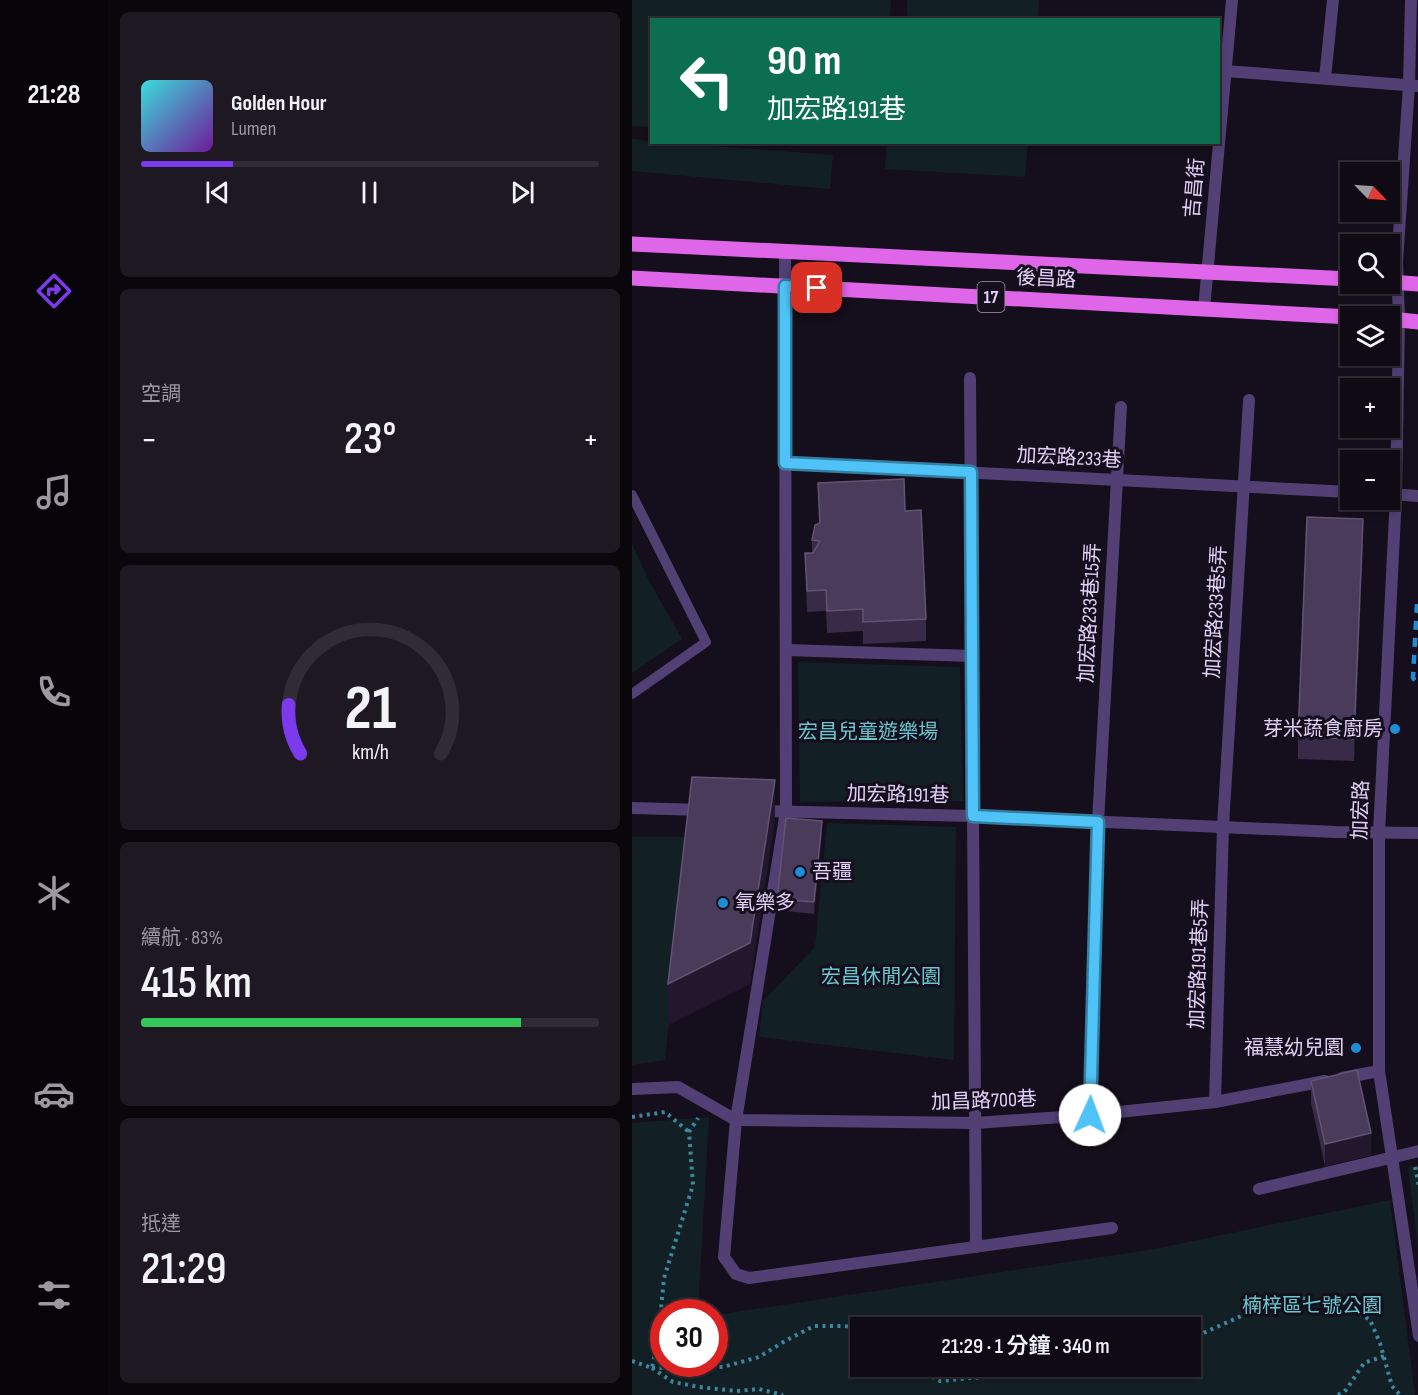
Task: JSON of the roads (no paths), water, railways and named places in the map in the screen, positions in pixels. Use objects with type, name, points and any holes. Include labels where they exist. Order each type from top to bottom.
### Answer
[{"type":"main road","name":"後昌路","points":[[632,244],[1340,279]]},
{"type":"main road","name":"後昌路","points":[[632,278],[1340,316]]},
{"type":"main road","points":[[1400,282],[1418,284]]},
{"type":"main road","points":[[1400,320],[1418,322]]},
{"type":"street","name":"吉昌街","points":[[1220,138],[1232,0]]},
{"type":"street","points":[[1325,78],[1333,0]]},
{"type":"street","name":"加宏路","points":[[1400,234],[1414,86],[1411,0]]},
{"type":"street","points":[[1226,71],[1414,86]]},
{"type":"street","name":"吉昌街","points":[[1204,309],[1219,144]]},
{"type":"street","points":[[785,250],[786,811],[736,1120],[724,1257],[736,1274],[749,1278],[1112,1228]]},
{"type":"street","name":"加宏路","points":[[1393,366],[1393,450]]},
{"type":"street","points":[[970,378],[976,1246]]},
{"type":"street","name":"加宏路233巷5弄","points":[[1223,826],[1249,400]]},
{"type":"street","name":"加宏路233巷15弄","points":[[1090,1115],[1098,822],[1121,407]]},
{"type":"street","name":"加宏路233巷","points":[[785,463],[1340,491]]},
{"type":"street","points":[[1400,495],[1418,496]]},
{"type":"street","name":"加宏路","points":[[1391,510],[1379,832],[1379,1071],[1418,1336]]},
{"type":"street","points":[[786,650],[972,656]]},
{"type":"street","points":[[632,808],[715,810]]},
{"type":"street","name":"加宏路191巷","points":[[750,811],[973,816],[1418,833]]},
{"type":"street","name":"加宏路191巷5弄","points":[[1215,1102],[1223,826]]},
{"type":"street","name":"加昌路700巷","points":[[632,1089],[678,1087],[736,1120],[975,1123],[1090,1115],[1215,1102],[1379,1071]]},
{"type":"street","points":[[1259,1189],[1418,1151]]},
{"type":"lane","points":[[632,495],[706,642],[632,694]]},
{"type":"railway","points":[[1417,604],[1413,678],[1419,685]]},
{"type":"place","name":"芽米蔬食廚房","points":[[1395,729]]},
{"type":"place","name":"吾疆","points":[[800,872]]},
{"type":"place","name":"氧樂多","points":[[723,903]]},
{"type":"place","name":"福慧幼兒園","points":[[1356,1048]]},
{"type":"park label","name":"宏昌兒童遊樂場","points":[[868,732]]},
{"type":"park label","name":"宏昌休閒公園","points":[[881,977]]},
{"type":"park label","name":"楠梓區七號公園","points":[[1312,1306]]}]
